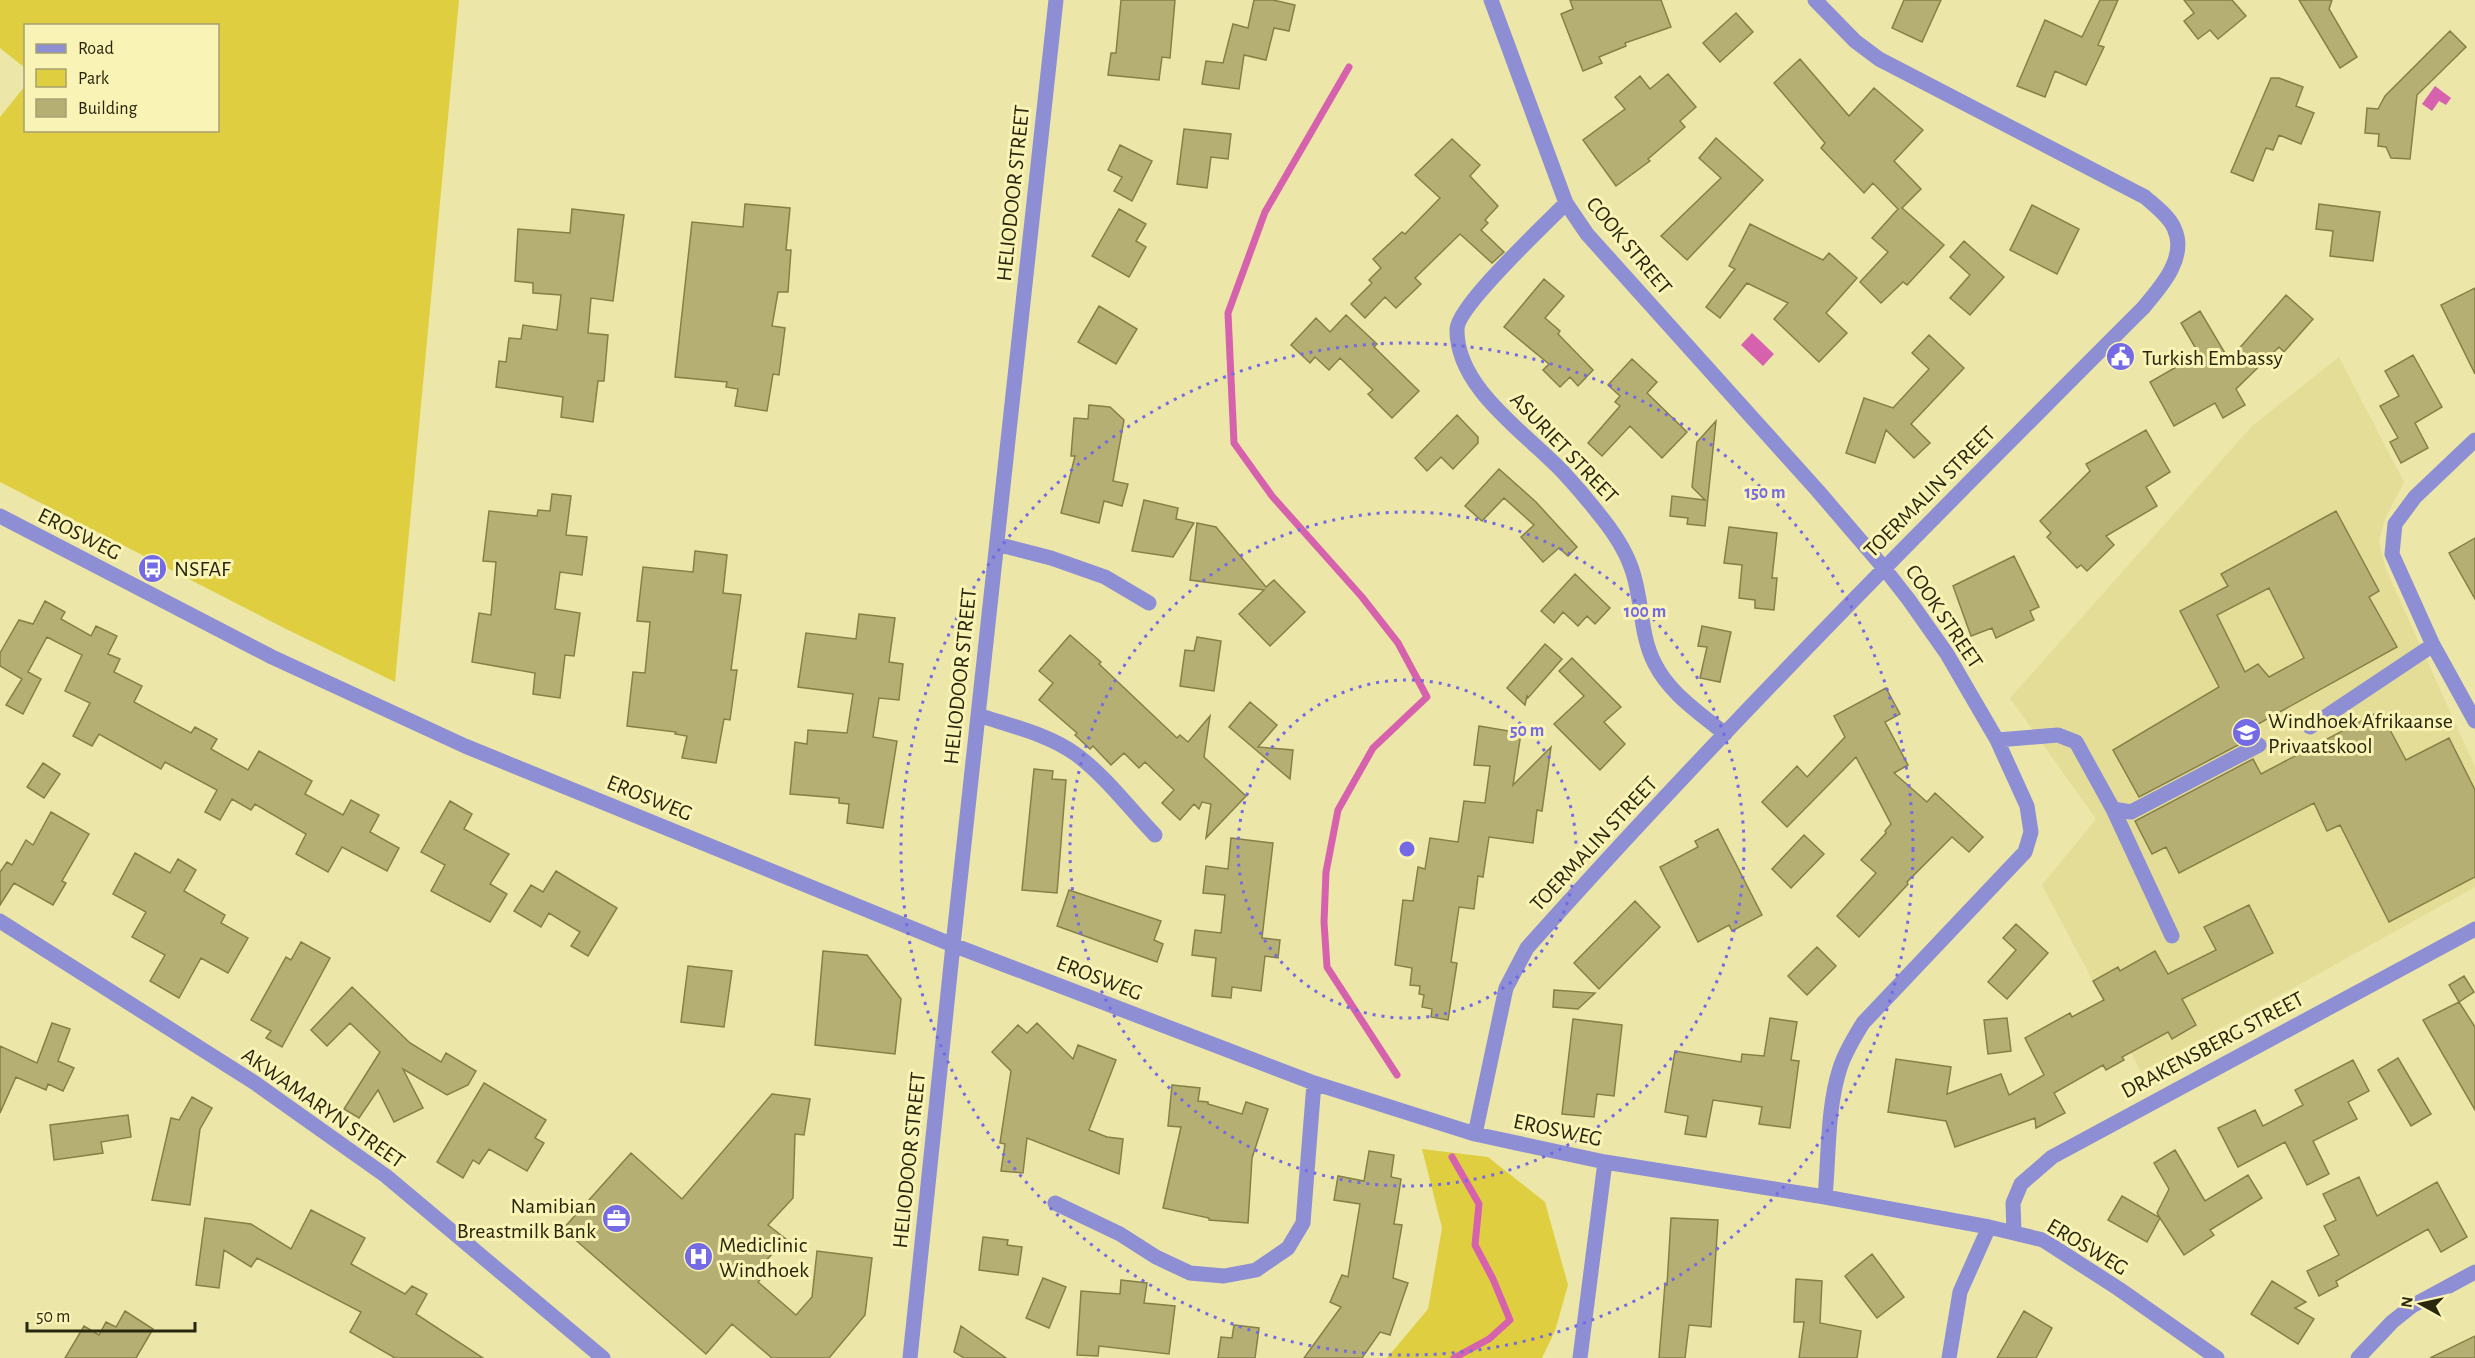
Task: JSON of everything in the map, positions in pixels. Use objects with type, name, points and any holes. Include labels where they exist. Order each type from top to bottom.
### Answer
[{"type":"street","name":"HELIODOOR STREET","points":[[910,1358],[1056,0]]},
{"type":"street","name":"COOK STREET","points":[[1491,0],[1566,203],[1600,249],[1884,568],[1947,654],[1997,741],[2027,806],[2031,832],[2025,852],[1863,1023],[1849,1047],[1840,1068],[1834,1093],[1825,1197]]},
{"type":"street","name":"TOERMALIN STREET","points":[[1475,1134],[1506,988],[1527,948],[1725,734],[1884,568],[2144,308],[2161,286],[2175,261],[2178,243],[2174,227],[2145,197],[1879,59],[1855,41],[1815,0]]},
{"type":"street","name":"ASURIET STREET","points":[[1566,203],[1470,302],[1457,326],[1458,346],[1472,378],[1496,409],[1563,472],[1621,543],[1632,569],[1647,645],[1654,664],[1669,687],[1725,734]]},
{"type":"street","points":[[2475,440],[2415,497],[2395,524],[2392,554],[2433,645],[2475,721]]},
{"type":"street","name":"EROSWEG","points":[[0,516],[272,657],[455,741],[953,945],[1314,1083],[1475,1134],[1605,1162],[1825,1197],[1989,1227],[2043,1240],[2217,1358]]},
{"type":"street","points":[[997,544],[1051,558],[1105,577],[1149,603]]},
{"type":"street","points":[[2310,727],[2433,645]]},
{"type":"street","points":[[978,715],[1041,736],[1077,755],[1155,836]]},
{"type":"street","points":[[1997,741],[2058,735],[2076,742],[2113,809],[2172,936]]},
{"type":"street","points":[[2113,809],[2132,812],[2259,746]]},
{"type":"street","name":"AKWAMARYN STREET","points":[[0,921],[255,1083],[386,1176],[603,1358]]},
{"type":"street","name":"DRAKENSBERG STREET","points":[[2014,1233],[2013,1203],[2021,1184],[2052,1157],[2475,928]]},
{"type":"street","points":[[1055,1203],[1120,1234],[1156,1257],[1190,1273],[1224,1276],[1256,1270],[1288,1248],[1303,1223],[1314,1083]]},
{"type":"street","points":[[1580,1358],[1605,1162]]},
{"type":"street","points":[[1949,1358],[1960,1292],[1989,1227]]},
{"type":"street","points":[[2358,1358],[2392,1322],[2412,1306],[2475,1272]]},
{"type":"shaded area","points":[[2435,86],[2451,98],[2446,105],[2439,101],[2432,111],[2422,104]]},
{"type":"shaded area","points":[[1752,333],[1774,354],[1763,366],[1741,345]]},
{"type":"shaded area","name":"Windhoek Afrikaanse Privaatskool","points":[[2339,357],[2404,482],[2385,519],[2379,541],[2385,567],[2475,767],[2475,887],[2141,1072],[2042,885],[2096,819],[2010,698],[2252,426]]},
{"type":"green space","points":[[0,0],[459,0],[395,682],[286,629],[0,482],[0,117],[24,87],[24,132],[219,132],[219,24],[24,24],[24,67],[0,48]]},
{"type":"green space","points":[[1422,1149],[1488,1157],[1545,1202],[1568,1285],[1555,1331],[1542,1358],[1387,1358],[1428,1309],[1442,1228]]},
{"type":"building","points":[[1121,0],[1175,0],[1170,58],[1162,57],[1159,80],[1108,75],[1111,53],[1116,53]]},
{"type":"building","points":[[1254,0],[1273,0],[1295,5],[1289,31],[1274,28],[1266,60],[1244,55],[1239,89],[1202,84],[1206,61],[1223,63],[1233,24],[1248,28]]},
{"type":"building","points":[[1570,0],[1661,0],[1671,27],[1625,43],[1626,46],[1599,57],[1602,63],[1583,71],[1561,14],[1573,9]]},
{"type":"building","points":[[1904,0],[1941,0],[1922,42],[1892,28]]},
{"type":"building","points":[[2100,0],[2118,0],[2098,45],[2104,47],[2086,85],[2055,71],[2045,97],[2017,86],[2045,20],[2082,37]]},
{"type":"building","points":[[2184,0],[2232,0],[2246,16],[2218,39],[2210,30],[2198,39],[2184,21],[2194,13]]},
{"type":"building","points":[[2299,0],[2332,0],[2329,9],[2357,57],[2340,68]]},
{"type":"building","points":[[1736,13],[1753,32],[1720,62],[1703,43]]},
{"type":"building","points":[[2450,31],[2466,47],[2417,95],[2410,159],[2391,158],[2386,147],[2378,146],[2379,134],[2365,133],[2367,108],[2378,109],[2385,96]]},
{"type":"building","points":[[1800,59],[1849,116],[1874,88],[1923,130],[1894,161],[1921,189],[1902,208],[1944,245],[1907,285],[1903,282],[1881,303],[1860,282],[1888,252],[1872,238],[1898,209],[1873,183],[1864,193],[1821,148],[1825,143],[1774,83]]},
{"type":"building","points":[[1668,74],[1696,107],[1680,121],[1685,127],[1648,159],[1650,161],[1616,186],[1583,140],[1625,109],[1615,97],[1640,76],[1650,89]]},
{"type":"building","points":[[2271,78],[2279,78],[2303,87],[2296,106],[2314,113],[2301,144],[2279,135],[2273,150],[2266,148],[2253,181],[2231,172]]},
{"type":"building","points":[[1184,129],[1231,134],[1228,159],[1211,157],[1207,188],[1177,184]]},
{"type":"building","points":[[1716,138],[1763,180],[1687,260],[1661,236],[1721,178],[1699,158]]},
{"type":"building","points":[[1452,139],[1480,165],[1470,176],[1498,206],[1485,220],[1488,223],[1481,230],[1504,252],[1492,263],[1460,234],[1415,278],[1421,284],[1396,308],[1385,297],[1365,318],[1351,304],[1372,283],[1369,280],[1381,268],[1373,259],[1402,232],[1405,234],[1440,198],[1415,175]]},
{"type":"building","points":[[1120,145],[1152,161],[1132,201],[1114,191],[1122,177],[1108,170]]},
{"type":"building","points":[[745,204],[790,208],[786,250],[791,250],[788,292],[778,292],[772,326],[785,328],[779,375],[773,374],[767,411],[735,406],[738,389],[726,387],[727,382],[675,377],[692,222],[743,227]]},
{"type":"building","points":[[2319,204],[2380,212],[2373,261],[2330,256],[2333,231],[2316,229]]},
{"type":"building","points":[[2032,205],[2079,229],[2057,274],[2010,250]]},
{"type":"building","points":[[572,209],[624,215],[613,301],[591,298],[588,333],[608,335],[604,381],[598,381],[593,422],[561,417],[563,397],[496,387],[499,361],[506,362],[509,338],[521,339],[523,325],[557,330],[561,295],[533,293],[533,283],[515,281],[518,229],[570,233]]},
{"type":"building","points":[[1119,209],[1146,224],[1136,241],[1146,247],[1129,277],[1092,256]]},
{"type":"building","points":[[1750,224],[1823,260],[1829,253],[1857,278],[1826,313],[1847,333],[1819,362],[1774,319],[1788,303],[1747,283],[1720,318],[1706,307],[1735,269],[1729,266]]},
{"type":"building","points":[[1964,241],[2004,277],[1970,315],[1950,298],[1970,275],[1950,257]]},
{"type":"building","points":[[1544,279],[1564,296],[1545,318],[1560,331],[1558,334],[1593,370],[1578,386],[1570,377],[1560,387],[1543,370],[1549,364],[1504,327]]},
{"type":"building","points":[[2475,288],[2475,374],[2441,305]]},
{"type":"building","points":[[2286,295],[2313,319],[2284,352],[2279,347],[2236,389],[2245,405],[2223,418],[2215,403],[2174,426],[2150,382],[2199,354],[2181,323],[2200,311],[2229,360]]},
{"type":"building","points":[[1099,306],[1137,329],[1116,364],[1078,342]]},
{"type":"building","points":[[1346,315],[1377,344],[1374,347],[1419,391],[1392,418],[1368,394],[1373,390],[1340,358],[1329,370],[1315,357],[1310,363],[1291,345],[1316,318],[1330,332]]},
{"type":"building","points":[[1929,335],[1964,368],[1911,424],[1930,443],[1914,458],[1886,430],[1875,463],[1846,453],[1864,398],[1893,408],[1929,369],[1912,353]]},
{"type":"building","points":[[2413,355],[2442,407],[2415,423],[2428,448],[2401,463],[2390,442],[2398,438],[2380,406],[2399,396],[2385,371]]},
{"type":"building","points":[[1632,359],[1657,382],[1647,393],[1687,432],[1662,458],[1630,426],[1602,456],[1588,443],[1620,406],[1615,402],[1620,396],[1608,385]]},
{"type":"building","points":[[1089,405],[1110,407],[1124,420],[1113,481],[1128,484],[1122,506],[1104,501],[1099,523],[1061,513],[1075,456],[1071,456],[1074,418],[1088,419]]},
{"type":"building","points":[[1457,415],[1478,437],[1478,443],[1453,469],[1441,457],[1427,471],[1415,458]]},
{"type":"building","points":[[1716,421],[1705,526],[1687,524],[1688,518],[1670,516],[1672,496],[1705,500],[1692,487],[1697,442]]},
{"type":"building","points":[[2146,430],[2170,472],[2146,487],[2157,506],[2106,536],[2114,545],[2087,571],[2081,565],[2077,568],[2047,537],[2051,533],[2040,521],[2090,471],[2086,464]]},
{"type":"building","points":[[1499,469],[1536,502],[1577,547],[1568,556],[1559,548],[1543,562],[1521,537],[1534,525],[1504,498],[1482,521],[1465,506]]},
{"type":"building","points":[[552,494],[571,496],[566,535],[587,537],[582,575],[560,572],[555,609],[580,613],[574,656],[565,655],[560,698],[533,694],[535,673],[472,662],[479,613],[491,615],[496,562],[483,561],[489,511],[537,516],[538,510],[550,511]]},
{"type":"building","points":[[1144,500],[1178,508],[1176,519],[1194,523],[1173,557],[1132,551]]},
{"type":"building","points":[[2336,511],[2379,591],[2369,597],[2397,647],[2240,734],[2244,742],[2139,797],[2113,750],[2219,687],[2180,611],[2228,586],[2221,574]],"holes":[[[2269,588],[2304,658],[2269,677],[2258,664],[2245,672],[2217,615]]]},
{"type":"building","points":[[1197,523],[1216,527],[1266,587],[1274,580],[1305,612],[1270,646],[1239,614],[1264,590],[1190,580]]},
{"type":"building","points":[[1729,527],[1777,533],[1772,578],[1777,578],[1774,610],[1755,608],[1755,600],[1739,598],[1742,565],[1724,563]]},
{"type":"building","points":[[2475,538],[2475,599],[2449,553]]},
{"type":"building","points":[[695,551],[727,555],[723,593],[741,595],[731,670],[737,670],[730,720],[724,719],[716,763],[682,758],[687,736],[675,734],[676,732],[627,726],[633,672],[645,673],[650,622],[637,621],[643,567],[693,572]]},
{"type":"building","points":[[2014,556],[2039,607],[2030,611],[2034,620],[1996,638],[1992,628],[1971,636],[1953,586]]},
{"type":"building","points":[[1575,574],[1610,608],[1595,624],[1587,616],[1578,626],[1563,612],[1554,623],[1541,611]]},
{"type":"building","points":[[45,601],[65,612],[61,619],[91,636],[96,626],[117,636],[108,654],[120,659],[114,672],[142,686],[134,702],[191,733],[195,727],[217,739],[211,749],[248,770],[259,751],[312,781],[305,794],[343,815],[351,800],[379,815],[370,832],[399,848],[387,871],[342,847],[328,872],[296,854],[306,834],[255,804],[251,810],[232,799],[220,820],[205,812],[217,790],[165,762],[161,769],[99,734],[92,746],[73,736],[90,703],[65,691],[82,655],[47,637],[28,672],[41,679],[23,714],[6,705],[22,679],[0,666],[0,653],[19,620],[33,624]]},
{"type":"building","points":[[859,614],[895,618],[889,662],[903,664],[899,700],[879,698],[873,737],[897,741],[883,828],[847,823],[849,804],[839,803],[839,798],[790,794],[795,742],[807,744],[808,730],[847,733],[853,694],[798,687],[806,633],[856,639]]},
{"type":"building","points":[[1702,626],[1731,632],[1720,682],[1700,678],[1707,647],[1698,646]]},
{"type":"building","points":[[1070,635],[1101,662],[1099,664],[1177,738],[1180,735],[1188,742],[1210,716],[1204,757],[1246,796],[1206,838],[1211,804],[1202,802],[1199,809],[1194,804],[1180,820],[1162,803],[1174,790],[1145,762],[1139,768],[1124,753],[1111,765],[1093,746],[1090,749],[1075,735],[1077,733],[1039,700],[1053,683],[1039,671]]},
{"type":"building","points":[[1197,637],[1221,641],[1214,691],[1180,686],[1185,650],[1194,651]]},
{"type":"building","points":[[1545,644],[1562,659],[1528,698],[1527,696],[1525,705],[1507,688]]},
{"type":"building","points":[[1572,658],[1621,707],[1604,722],[1625,744],[1600,770],[1554,724],[1584,696],[1559,671]]},
{"type":"building","points":[[1886,688],[1900,714],[1885,722],[1908,765],[1894,773],[1927,802],[1935,793],[1983,837],[1969,852],[1952,837],[1907,882],[1908,884],[1859,937],[1837,916],[1876,873],[1861,860],[1886,833],[1885,831],[1891,824],[1856,757],[1787,827],[1762,802],[1797,766],[1807,777],[1845,737],[1834,716]]},
{"type":"building","points":[[1250,702],[1277,725],[1258,747],[1293,750],[1290,779],[1229,727]]},
{"type":"building","points":[[2380,711],[2406,760],[2449,738],[2475,790],[2475,877],[2389,922],[2340,825],[2327,831],[2314,803],[2179,873],[2166,847],[2152,854],[2135,821],[2253,759],[2261,774]]},
{"type":"building","points":[[1479,726],[1521,733],[1513,785],[1551,747],[1542,811],[1537,810],[1533,843],[1489,837],[1483,877],[1478,876],[1474,909],[1459,907],[1451,962],[1457,963],[1448,1020],[1431,1017],[1432,1009],[1422,1007],[1424,995],[1419,994],[1420,986],[1410,985],[1412,968],[1395,965],[1403,900],[1413,901],[1418,867],[1425,869],[1430,838],[1458,842],[1464,801],[1485,803],[1490,766],[1474,765]]},
{"type":"building","points":[[43,763],[60,774],[44,798],[27,787]]},
{"type":"building","points":[[1034,769],[1053,771],[1052,779],[1066,780],[1057,893],[1022,890]]},
{"type":"building","points":[[450,801],[472,814],[464,829],[509,854],[490,884],[507,894],[490,922],[431,891],[445,865],[421,852]]},
{"type":"building","points":[[51,812],[89,834],[62,881],[66,883],[53,905],[14,883],[0,905],[0,872],[7,862],[12,865],[26,840],[33,845]]},
{"type":"building","points":[[1718,829],[1762,915],[1732,931],[1729,925],[1698,942],[1660,867],[1698,847],[1695,841]]},
{"type":"building","points":[[1804,835],[1824,854],[1791,888],[1772,869]]},
{"type":"building","points":[[1231,838],[1273,843],[1262,938],[1280,940],[1278,958],[1265,956],[1261,991],[1232,987],[1231,998],[1212,996],[1216,958],[1192,955],[1195,930],[1221,933],[1225,895],[1203,893],[1206,866],[1228,869]]},
{"type":"building","points":[[135,853],[170,873],[178,859],[196,870],[184,891],[225,915],[221,923],[248,938],[228,973],[201,958],[179,998],[150,981],[165,955],[132,937],[146,912],[113,894]]},
{"type":"building","points":[[556,871],[617,908],[588,956],[571,946],[580,932],[549,913],[541,927],[514,911],[531,885],[543,892]]},
{"type":"building","points":[[1069,890],[1161,921],[1154,940],[1163,944],[1157,962],[1057,926]]},
{"type":"building","points":[[1635,901],[1660,927],[1599,989],[1574,963]]},
{"type":"building","points":[[2249,905],[2273,953],[2182,999],[2196,1025],[2172,1039],[2168,1032],[2122,1057],[2124,1060],[2106,1070],[2103,1065],[2054,1093],[2065,1113],[2036,1128],[2035,1118],[1955,1147],[1946,1121],[1888,1112],[1896,1059],[1951,1067],[1947,1094],[2001,1074],[2009,1095],[2044,1075],[2025,1038],[2070,1013],[2072,1017],[2104,1000],[2093,981],[2118,967],[2120,971],[2155,951],[2168,974],[2216,950],[2204,927]]},
{"type":"building","points":[[2016,924],[2048,953],[2007,999],[1988,982],[2016,950],[2003,938]]},
{"type":"building","points":[[301,942],[330,958],[282,1047],[266,1038],[271,1031],[251,1020],[286,957],[291,960]]},
{"type":"building","points":[[1817,947],[1836,966],[1807,995],[1788,976]]},
{"type":"building","points":[[823,951],[867,955],[901,999],[895,1054],[815,1045]]},
{"type":"building","points":[[688,966],[732,971],[724,1027],[681,1022]]},
{"type":"building","points":[[2464,976],[2474,992],[2459,1002],[2449,985]]},
{"type":"building","points":[[352,987],[410,1043],[441,1062],[446,1053],[476,1071],[468,1085],[447,1095],[403,1069],[423,1108],[394,1122],[378,1090],[359,1118],[344,1109],[380,1052],[350,1023],[327,1046],[311,1030]]},
{"type":"building","points":[[1554,990],[1595,993],[1578,1009],[1553,1007]]},
{"type":"building","points":[[2459,1002],[2475,1027],[2475,1110],[2423,1020]]},
{"type":"building","points":[[1770,1018],[1797,1022],[1791,1060],[1799,1061],[1790,1128],[1759,1124],[1762,1107],[1713,1100],[1706,1137],[1685,1134],[1688,1116],[1665,1112],[1675,1051],[1741,1062],[1742,1054],[1764,1056]]},
{"type":"building","points":[[2007,1018],[2011,1051],[1988,1054],[1984,1020]]},
{"type":"building","points":[[1573,1019],[1622,1025],[1614,1096],[1597,1094],[1594,1117],[1562,1114]]},
{"type":"building","points":[[52,1023],[70,1029],[58,1061],[74,1068],[63,1091],[48,1084],[46,1090],[16,1077],[0,1113],[0,1046],[37,1063]]},
{"type":"building","points":[[1037,1023],[1073,1059],[1078,1045],[1116,1060],[1089,1130],[1107,1137],[1123,1139],[1119,1174],[1027,1138],[1023,1173],[1001,1171],[1005,1144],[1000,1143],[1011,1071],[992,1052],[1018,1025],[1027,1033]]},
{"type":"building","points":[[2398,1058],[2431,1114],[2411,1126],[2378,1070]]},
{"type":"building","points":[[2353,1060],[2369,1091],[2348,1102],[2357,1119],[2313,1141],[2329,1174],[2307,1185],[2285,1142],[2238,1167],[2218,1128],[2255,1110],[2263,1126],[2303,1105],[2295,1090]]},
{"type":"building","points":[[484,1083],[546,1120],[535,1138],[544,1143],[527,1171],[489,1149],[479,1164],[473,1160],[463,1178],[437,1162]]},
{"type":"building","points":[[1172,1085],[1200,1088],[1198,1101],[1208,1102],[1208,1104],[1242,1114],[1246,1102],[1268,1109],[1252,1158],[1248,1223],[1209,1220],[1209,1218],[1163,1208],[1181,1127],[1168,1126]]},
{"type":"building","points":[[772,1094],[810,1099],[804,1135],[795,1134],[793,1198],[768,1225],[786,1239],[761,1266],[768,1271],[758,1282],[796,1315],[812,1297],[817,1251],[872,1258],[865,1315],[829,1358],[772,1358],[732,1324],[706,1354],[563,1229],[631,1153],[682,1199]]},
{"type":"building","points":[[192,1097],[212,1108],[200,1129],[190,1205],[152,1200],[171,1118],[179,1120]]},
{"type":"building","points":[[128,1115],[131,1137],[101,1142],[103,1153],[54,1160],[50,1125]]},
{"type":"building","points":[[2175,1150],[2205,1201],[2248,1175],[2262,1198],[2210,1230],[2214,1235],[2184,1255],[2157,1213],[2169,1189],[2154,1163]]},
{"type":"building","points":[[1369,1151],[1394,1155],[1391,1177],[1401,1179],[1394,1224],[1402,1225],[1393,1278],[1408,1283],[1390,1335],[1380,1332],[1362,1358],[1304,1358],[1341,1307],[1330,1302],[1342,1275],[1348,1277],[1360,1204],[1334,1200],[1338,1176],[1364,1181]]},
{"type":"building","points":[[2359,1177],[2377,1216],[2437,1182],[2467,1237],[2441,1252],[2428,1229],[2336,1281],[2338,1286],[2319,1296],[2307,1271],[2339,1255],[2324,1226],[2336,1220],[2323,1194]]},
{"type":"building","points":[[2122,1196],[2160,1218],[2147,1242],[2108,1220]]},
{"type":"building","points":[[311,1210],[365,1238],[351,1264],[405,1294],[412,1286],[427,1294],[416,1314],[483,1358],[395,1358],[350,1332],[361,1312],[257,1258],[251,1267],[224,1250],[219,1288],[196,1285],[205,1218],[251,1224],[291,1249]]},
{"type":"building","points":[[1671,1218],[1718,1220],[1711,1327],[1689,1325],[1685,1358],[1659,1358]]},
{"type":"building","points":[[983,1237],[1008,1240],[1007,1245],[1022,1247],[1018,1275],[979,1270]]},
{"type":"building","points":[[1872,1254],[1904,1297],[1877,1318],[1845,1276]]},
{"type":"building","points":[[1043,1278],[1066,1287],[1049,1328],[1026,1318]]},
{"type":"building","points":[[1796,1279],[1822,1281],[1820,1323],[1861,1331],[1857,1358],[1799,1358],[1804,1322],[1794,1322]]},
{"type":"building","points":[[1121,1280],[1147,1283],[1144,1303],[1175,1306],[1169,1354],[1099,1346],[1098,1356],[1077,1355],[1081,1291],[1120,1294]]},
{"type":"building","points":[[2272,1281],[2306,1302],[2295,1308],[2314,1319],[2298,1344],[2251,1314]]},
{"type":"building","points":[[125,1311],[153,1329],[136,1358],[65,1358],[84,1326],[99,1335],[106,1322],[116,1327]]},
{"type":"building","points":[[2024,1311],[2052,1328],[2036,1358],[1997,1358]]},
{"type":"building","points":[[1234,1325],[1259,1328],[1255,1358],[1218,1358],[1221,1337],[1232,1338]]},
{"type":"building","points":[[961,1326],[1006,1358],[964,1358],[954,1352]]},
{"type":"building","points":[[2475,1336],[2475,1358],[2430,1358]]},
{"type":"waterway","points":[[1349,67],[1265,212],[1228,313],[1234,443],[1272,496],[1362,597],[1398,643],[1427,697],[1373,748],[1338,810],[1326,872],[1324,922],[1327,967],[1397,1075]]},
{"type":"waterway","points":[[1452,1157],[1479,1204],[1475,1245],[1493,1279],[1510,1320],[1489,1339],[1454,1358]]},
{"type":"place","name":"Turkish Embassy","points":[[2121,357]]},
{"type":"place","name":"NSFAF","points":[[153,568]]},
{"type":"place","name":"Windhoek Afrikaanse Privaatskool","points":[[2247,733]]},
{"type":"place","name":"Namibian Breastmilk Bank","points":[[617,1218]]},
{"type":"place","name":"Mediclinic Windhoek","points":[[698,1257]]}]
